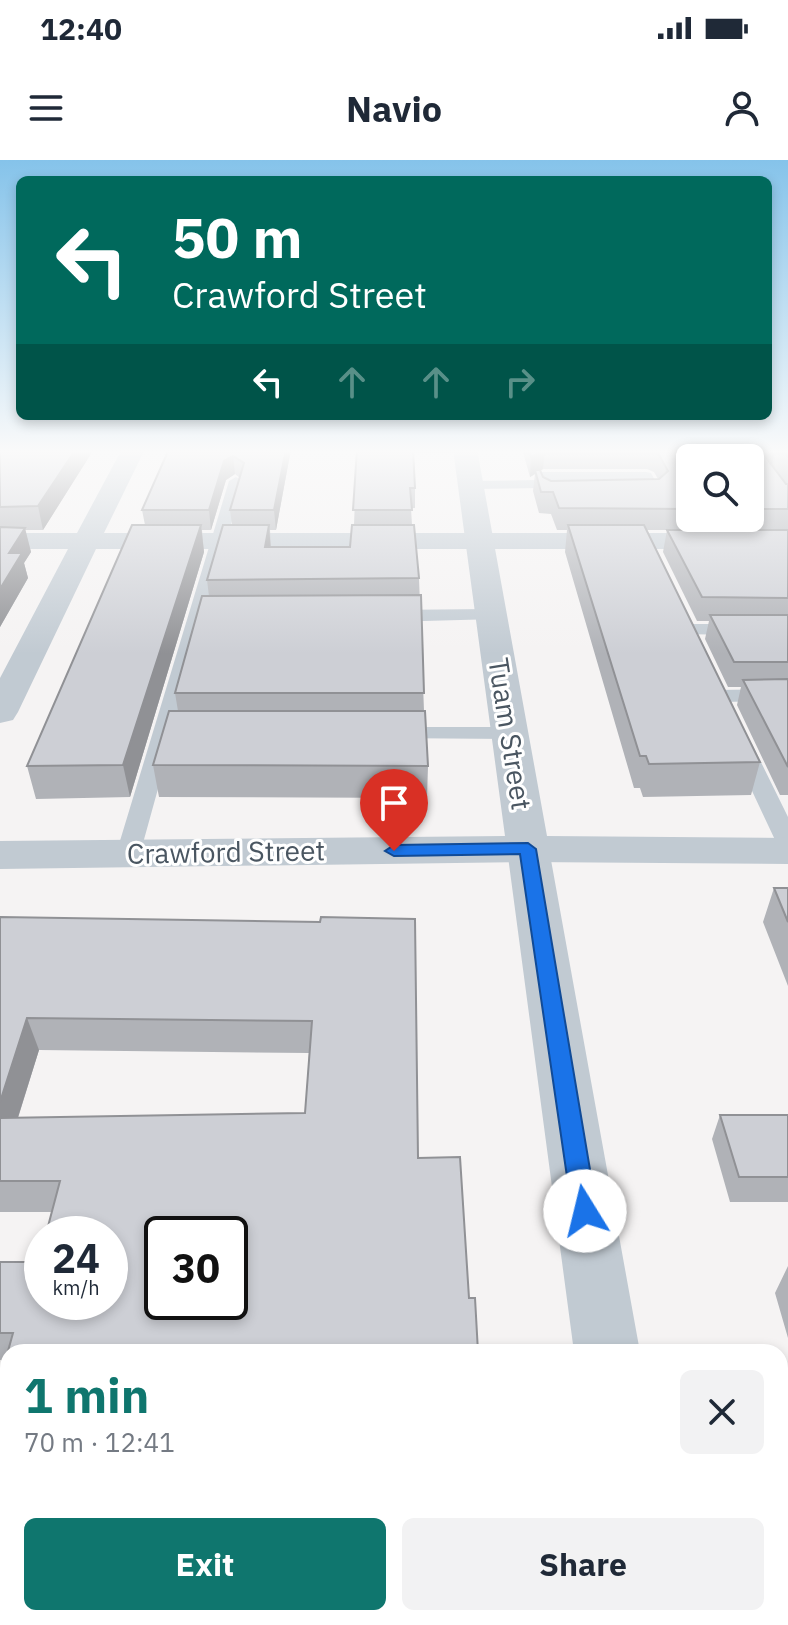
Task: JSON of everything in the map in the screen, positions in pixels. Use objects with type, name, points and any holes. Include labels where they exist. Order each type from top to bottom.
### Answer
[{"type":"street","points":[[1,709],[98,517]]},
{"type":"street","name":"Tuam Street","points":[[476,517],[606,1344]]},
{"type":"street","points":[[0,541],[788,541]]},
{"type":"street","name":"Crawford Street","points":[[0,855],[528,849],[788,851]]},
{"type":"lane","points":[[128,854],[171,733],[205,617],[226,517]]},
{"type":"lane","points":[[646,541],[658,567]]},
{"type":"lane","points":[[367,616],[491,615]]},
{"type":"lane","points":[[700,657],[685,624],[788,630]]},
{"type":"lane","points":[[788,695],[722,703],[788,842]]},
{"type":"lane","points":[[368,733],[510,733]]},
{"type":"building","points":[[132,525],[201,525],[123,765],[27,766]]},
{"type":"building","points":[[223,525],[269,525],[265,547],[350,547],[352,525],[414,525],[419,578],[207,580]]},
{"type":"building","points":[[568,525],[644,525],[760,762],[649,764],[646,756],[640,756]]},
{"type":"building","points":[[0,527],[25,528],[9,553],[22,553],[0,589]]},
{"type":"building","points":[[667,530],[788,530],[788,598],[702,597]]},
{"type":"building","points":[[421,595],[424,693],[175,693],[202,596]]},
{"type":"building","points":[[710,615],[788,615],[788,662],[734,662]]},
{"type":"building","points":[[788,679],[788,767],[743,680]]},
{"type":"building","points":[[169,711],[425,711],[428,766],[153,765]]},
{"type":"building","points":[[774,888],[788,888],[788,922]]},
{"type":"building","points":[[0,917],[320,922],[321,917],[415,919],[418,1158],[460,1157],[469,1298],[475,1298],[478,1344],[10,1344],[13,1333],[0,1333],[0,1262],[24,1262],[24,1320],[128,1320],[128,1216],[51,1216],[60,1181],[0,1181],[0,1118],[305,1113],[312,1021],[27,1018],[0,1102]]},
{"type":"building","points":[[720,1115],[788,1115],[788,1177],[739,1177]]},
{"type":"route","points":[[394,851],[528,849],[585,1211]]}]
